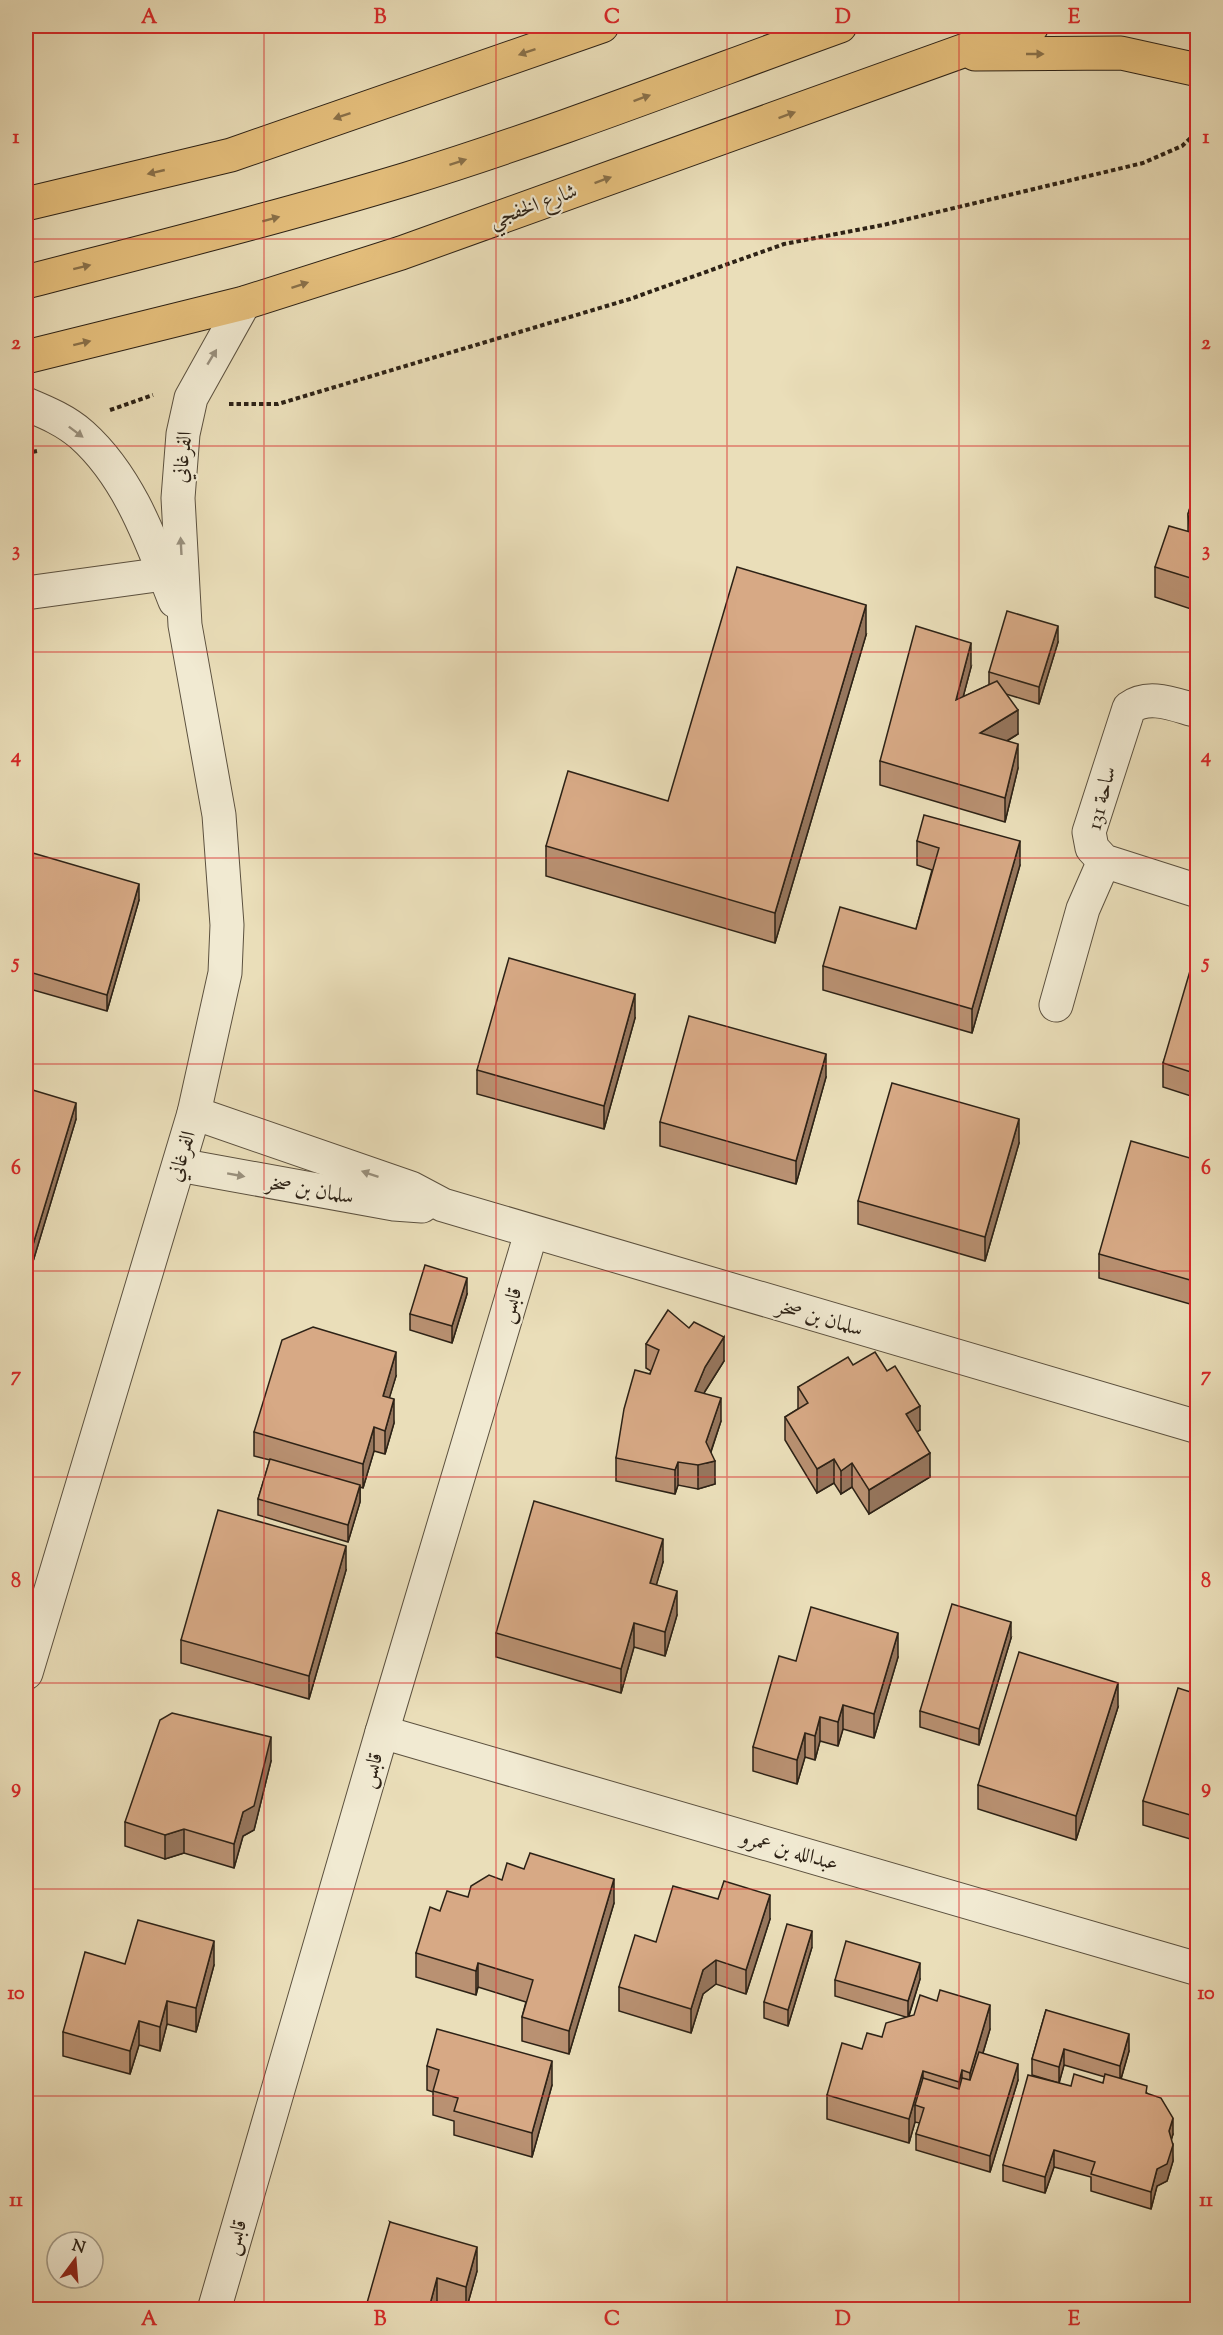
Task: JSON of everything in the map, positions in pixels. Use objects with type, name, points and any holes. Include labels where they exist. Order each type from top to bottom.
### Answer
[{"type":"highway","points":[[26,204],[231,154],[602,26]]},
{"type":"highway","points":[[26,282],[272,219],[409,178],[546,133],[840,26]]},
{"type":"highway","name":"شارع الخفجي","points":[[26,357],[244,303],[400,253],[1032,26]]},
{"type":"highway","points":[[956,54],[1121,53],[1197,70]]},
{"type":"street","name":"الفرغاني","points":[[26,1673],[194,1113],[225,973],[227,925],[219,815],[185,625],[178,498],[183,434],[191,398],[244,303]]},
{"type":"street","name":"الفرغاني","points":[[26,404],[56,417],[81,434],[109,463],[126,491],[185,625]]},
{"type":"street","points":[[26,593],[164,574]]},
{"type":"street","name":"ساحة 131","points":[[1197,711],[1150,700],[1137,702],[1129,708],[1089,832],[1092,848],[1104,861],[1197,891]]},
{"type":"street","points":[[1056,1005],[1083,909],[1104,861]]},
{"type":"street","name":"سلمان بن صخر","points":[[194,1113],[411,1188],[443,1205],[531,1233],[1197,1427]]},
{"type":"street","name":"سلمان بن صخر","points":[[178,1165],[394,1204],[443,1205]]},
{"type":"street","name":"قابس","points":[[214,2310],[382,1732],[531,1233]]},
{"type":"street","name":"عبدالله بن عمرو","points":[[382,1732],[1197,1969]]},
{"type":"path","points":[[26,453],[51,448],[81,434],[112,408],[160,393],[240,405],[278,404],[630,299],[784,244],[883,225],[1143,163],[1182,146],[1197,131]]},
{"type":"building","points":[[1197,486],[1197,580],[1155,567],[1169,526],[1190,532],[1188,514]]},
{"type":"building","points":[[737,567],[866,605],[775,913],[546,846],[568,771],[668,801]]},
{"type":"building","points":[[1007,611],[1058,626],[1039,687],[989,672]]},
{"type":"building","points":[[916,626],[971,643],[956,700],[997,681],[1018,710],[980,733],[1018,744],[1005,798],[880,761]]},
{"type":"building","points":[[924,815],[1020,841],[972,1009],[823,966],[840,907],[916,929],[939,848],[917,841]]},
{"type":"building","points":[[26,851],[139,884],[107,995],[26,971]]},
{"type":"building","points":[[509,958],[635,994],[604,1106],[477,1070]]},
{"type":"building","points":[[1190,971],[1197,973],[1197,1074],[1163,1063]]},
{"type":"building","points":[[689,1016],[826,1054],[796,1161],[660,1122]]},
{"type":"building","points":[[892,1083],[1019,1119],[985,1237],[858,1201]]},
{"type":"building","points":[[26,1088],[76,1103],[28,1261],[26,1260]]},
{"type":"building","points":[[1131,1141],[1197,1160],[1197,1282],[1099,1254]]},
{"type":"building","points":[[425,1265],[467,1278],[452,1326],[410,1314]]},
{"type":"building","points":[[668,1310],[689,1328],[694,1322],[724,1337],[705,1367],[695,1391],[721,1398],[706,1442],[715,1461],[698,1465],[678,1462],[675,1470],[616,1458],[624,1409],[635,1370],[650,1374],[659,1350],[646,1344]]},
{"type":"building","points":[[313,1327],[396,1352],[383,1396],[394,1399],[385,1431],[374,1427],[363,1464],[254,1432],[282,1340]]},
{"type":"building","points":[[875,1352],[887,1371],[895,1366],[920,1406],[906,1414],[930,1453],[869,1490],[852,1463],[841,1471],[834,1459],[817,1469],[785,1417],[808,1403],[798,1387],[848,1357],[853,1365]]},
{"type":"building","points":[[270,1459],[360,1485],[348,1525],[258,1499]]},
{"type":"building","points":[[534,1501],[663,1539],[650,1583],[677,1591],[665,1632],[634,1623],[621,1669],[496,1633]]},
{"type":"building","points":[[218,1510],[346,1546],[309,1676],[181,1640]]},
{"type":"building","points":[[952,1604],[1011,1622],[979,1729],[920,1711]]},
{"type":"building","points":[[811,1607],[898,1633],[874,1714],[843,1705],[838,1722],[820,1717],[815,1736],[805,1733],[797,1760],[753,1747],[779,1656],[796,1661]]},
{"type":"building","points":[[1019,1652],[1118,1683],[1076,1816],[978,1785]]},
{"type":"building","points":[[1178,1688],[1197,1694],[1197,1817],[1143,1801]]},
{"type":"building","points":[[172,1713],[271,1737],[254,1806],[243,1812],[234,1844],[184,1829],[165,1835],[125,1822],[160,1720]]},
{"type":"building","points":[[530,1853],[614,1879],[569,2031],[522,2017],[533,1980],[478,1963],[476,1971],[416,1953],[430,1907],[440,1911],[447,1891],[468,1897],[471,1886],[489,1875],[502,1880],[507,1863],[524,1869]]},
{"type":"building","points":[[724,1881],[770,1895],[746,1970],[716,1960],[703,1970],[691,2009],[619,1987],[635,1935],[656,1942],[673,1886],[718,1899]]},
{"type":"building","points":[[138,1920],[214,1941],[196,2008],[167,2001],[160,2027],[139,2021],[130,2051],[63,2032],[85,1952],[125,1964]]},
{"type":"building","points":[[787,1924],[812,1931],[788,2010],[764,2002]]},
{"type":"building","points":[[846,1941],[920,1963],[908,2001],[835,1980]]},
{"type":"building","points":[[940,1990],[990,2005],[970,2073],[962,2070],[959,2082],[923,2071],[909,2119],[827,2095],[842,2043],[862,2049],[867,2033],[882,2037],[886,2023],[914,2015],[920,1995],[937,2001]]},
{"type":"building","points":[[1046,2010],[1129,2034],[1120,2066],[1064,2049],[1059,2067],[1032,2059]]},
{"type":"building","points":[[437,2029],[552,2061],[532,2133],[454,2111],[458,2098],[433,2091],[439,2070],[427,2066]]},
{"type":"building","points":[[979,2052],[1018,2064],[990,2156],[916,2134],[924,2108],[915,2105],[923,2078],[959,2089],[962,2078],[970,2080]]},
{"type":"building","points":[[1074,2074],[1103,2083],[1105,2074],[1147,2086],[1146,2093],[1161,2098],[1173,2118],[1169,2131],[1173,2145],[1167,2164],[1157,2169],[1151,2192],[1091,2174],[1095,2162],[1054,2150],[1045,2177],[1003,2165],[1028,2075],[1071,2086]]},
{"type":"building","points":[[390,2222],[477,2247],[466,2287],[437,2278],[429,2308],[435,2310],[365,2310]]}]
